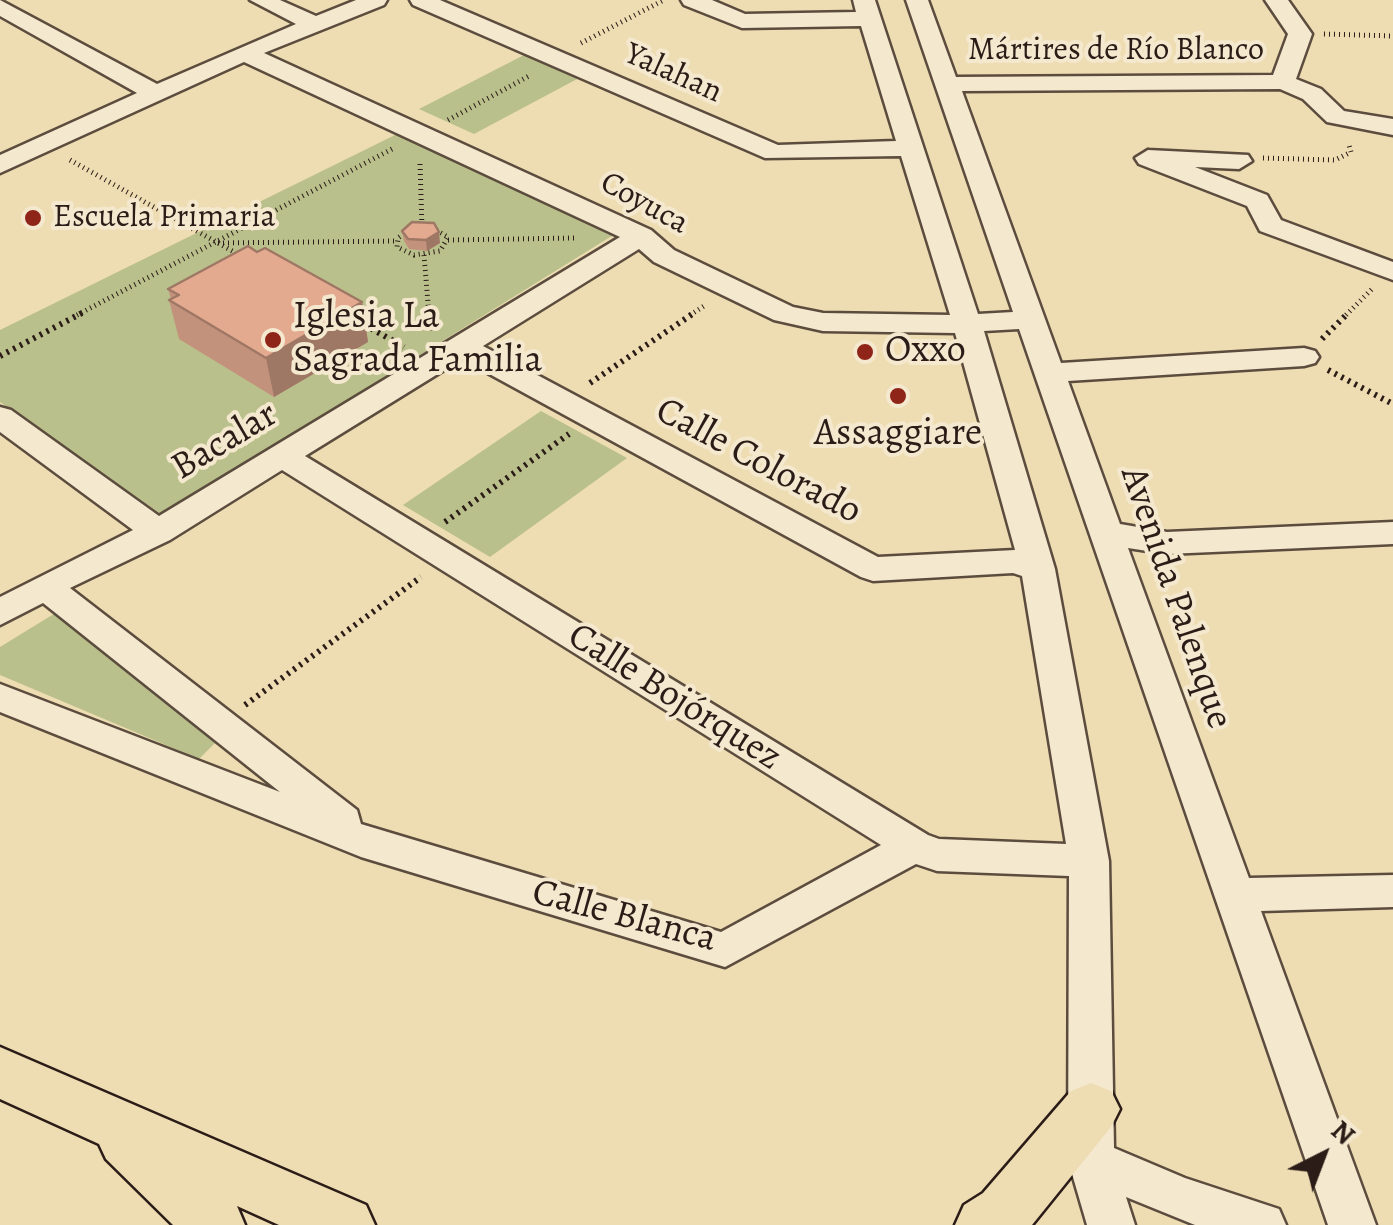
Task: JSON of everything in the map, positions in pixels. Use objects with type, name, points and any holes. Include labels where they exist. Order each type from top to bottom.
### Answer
[{"type":"main road","points":[[0,1072],[345,1225]]},
{"type":"main road","points":[[104,1118],[215,1225]]},
{"type":"main road","points":[[985,1225],[1004,1213],[1091,1135]]},
{"type":"street","points":[[261,0],[317,26]]},
{"type":"street","points":[[0,165],[244,53],[376,0]]},
{"type":"street","name":"Yalahan","points":[[421,0],[774,153],[910,148]]},
{"type":"street","points":[[692,0],[742,22],[867,10],[967,324],[1038,568],[1089,861],[1091,1135],[1111,1225]]},
{"type":"street","name":"Avenida Palenque","points":[[917,0],[1352,1225]]},
{"type":"street","points":[[1276,0],[1300,34],[1284,82]]},
{"type":"street","points":[[0,6],[158,94]]},
{"type":"street","name":"Coyuca","points":[[244,53],[641,236],[664,256],[784,314],[823,322],[967,324],[1031,319]]},
{"type":"street","name":"Mártires de Río Blanco","points":[[948,84],[1284,82],[1312,94],[1336,117],[1393,127]]},
{"type":"street","points":[[1239,161],[1148,158],[1258,201],[1270,225],[1392,272]]},
{"type":"street","name":"Bacalar","points":[[0,613],[46,586],[158,532],[641,236]]},
{"type":"street","name":"Calle Colorado","points":[[445,353],[562,402],[873,569],[1016,561],[1038,568]]},
{"type":"street","points":[[1052,373],[1304,357]]},
{"type":"street","points":[[0,417],[158,532]]},
{"type":"street","name":"Calle Bojórquez","points":[[282,457],[914,846],[937,855],[1089,861]]},
{"type":"street","points":[[1107,533],[1168,543],[1393,533]]},
{"type":"street","name":"Calle Blanca","points":[[46,586],[375,846]]},
{"type":"street","name":"Calle Blanca","points":[[0,697],[375,846],[726,950],[914,846]]},
{"type":"street","points":[[1235,895],[1393,891]]},
{"type":"street","points":[[1091,1135],[1179,1198],[1262,1225]]},
{"type":"path","points":[[0,356],[559,60],[573,47],[664,0]]},
{"type":"path","points":[[1300,34],[1393,36]]},
{"type":"path","points":[[1239,161],[1276,157],[1335,160],[1352,152],[1336,117]]},
{"type":"path","points":[[420,134],[422,228]]},
{"type":"path","points":[[44,146],[250,261]]},
{"type":"path","points":[[217,243],[397,241],[408,230],[422,228],[440,230],[448,240]]},
{"type":"path","points":[[448,240],[641,236]]},
{"type":"path","points":[[397,241],[401,250],[424,255],[440,251],[448,240]]},
{"type":"path","points":[[424,255],[445,353]]},
{"type":"path","points":[[1392,272],[1304,357],[1393,404]]},
{"type":"path","points":[[562,402],[730,288]]},
{"type":"path","points":[[349,316],[445,353]]},
{"type":"path","points":[[220,724],[593,418]]},
{"type":"green space","points":[[524,55],[579,78],[474,134],[419,109]]},
{"type":"green space","points":[[397,134],[615,234],[162,515],[0,402],[0,330]]},
{"type":"green space","points":[[541,411],[627,458],[490,557],[403,505]]},
{"type":"green space","points":[[57,612],[221,737],[199,759],[0,675],[0,647]]},
{"type":"building","points":[[412,222],[434,223],[439,232],[426,240],[408,239],[402,231]]},
{"type":"building","points":[[248,246],[257,252],[265,248],[362,302],[266,358],[169,300],[179,295],[168,289]]},
{"type":"place","name":"Escuela Primaria","points":[[33,218]]},
{"type":"place","name":"Iglesia La Sagrada Familia","points":[[273,340]]},
{"type":"place","name":"Oxxo","points":[[865,352]]},
{"type":"place","name":"Assaggiare","points":[[898,396]]}]
